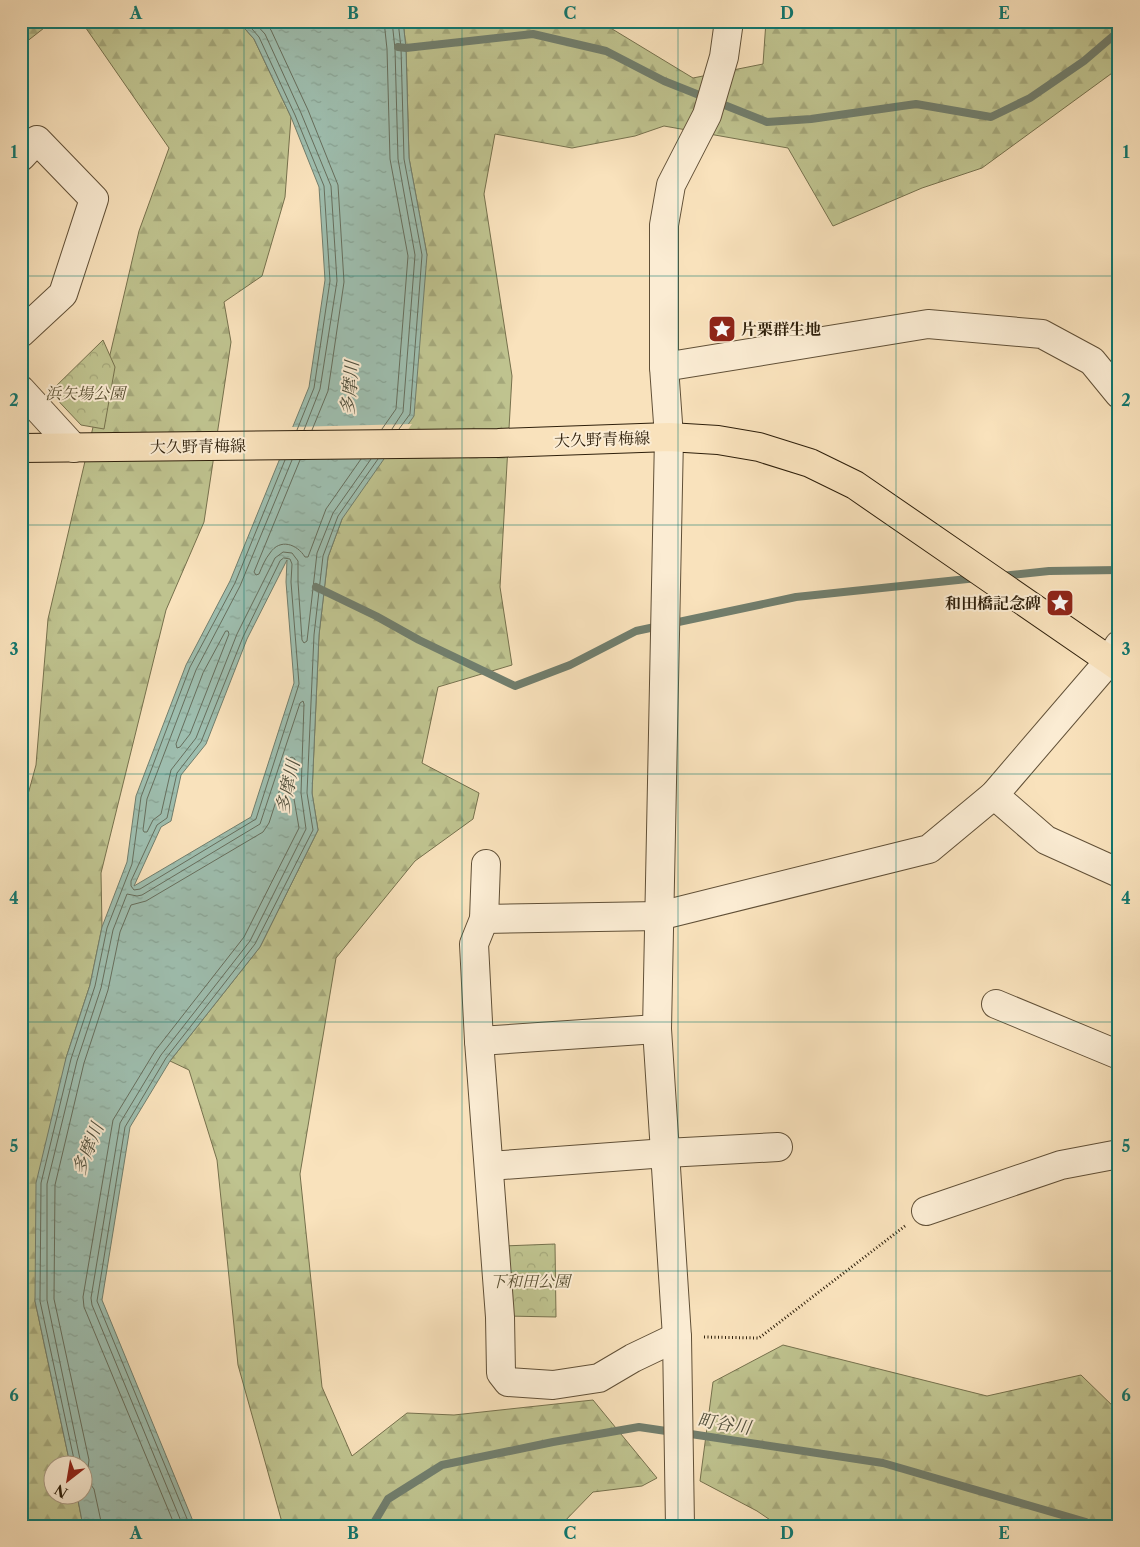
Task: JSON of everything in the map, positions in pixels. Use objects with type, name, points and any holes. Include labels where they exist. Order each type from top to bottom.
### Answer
[{"type":"main road","name":"大久野青梅線","points":[[21,448],[498,443],[669,437],[718,440],[759,447],[810,463],[855,485],[1116,657]]},
{"type":"street","points":[[680,1526],[677,1337],[657,1029],[669,437],[664,367],[664,225],[670,185],[706,115],[724,57],[729,21]]},
{"type":"street","points":[[21,157],[37,140],[94,199],[63,294],[21,333]]},
{"type":"street","points":[[664,367],[928,324],[1042,334],[1092,361],[1119,394]]},
{"type":"street","points":[[21,390],[86,448]]},
{"type":"street","points":[[484,919],[659,916],[929,849],[994,795],[1116,657]]},
{"type":"street","points":[[994,795],[1046,840],[1119,873]]},
{"type":"street","points":[[486,864],[484,919],[474,944],[479,1041],[500,1317],[501,1373],[508,1382],[553,1385],[599,1378],[633,1358],[677,1337]]},
{"type":"street","points":[[996,1004],[1119,1055]]},
{"type":"street","points":[[479,1041],[657,1029]]},
{"type":"street","points":[[488,1166],[778,1147]]},
{"type":"street","points":[[926,1211],[1061,1165],[1119,1154]]},
{"type":"path","points":[[677,1337],[760,1338],[926,1211]]},
{"type":"green space","points":[[21,21],[53,21],[21,46]]},
{"type":"green space","points":[[81,21],[238,21],[254,39],[291,117],[285,197],[262,276],[224,302],[231,342],[204,522],[166,610],[101,873],[102,927],[90,985],[66,1058],[35,1301],[68,1454],[42,1454],[42,1504],[79,1504],[83,1526],[21,1526],[21,820],[36,765],[48,619],[139,231],[169,148]]},
{"type":"green space","points":[[403,21],[599,21],[693,78],[763,64],[766,21],[1119,21],[1119,68],[982,168],[922,188],[833,226],[788,148],[664,126],[635,136],[572,148],[495,134],[484,194],[512,376],[500,587],[512,665],[438,687],[422,763],[479,793],[473,819],[415,861],[336,958],[300,1174],[322,1387],[352,1456],[407,1413],[454,1415],[593,1400],[657,1478],[642,1486],[593,1492],[560,1526],[283,1526],[238,1365],[217,1160],[189,1070],[170,1061],[260,947],[318,830],[312,793],[319,635],[328,557],[427,255],[409,158],[406,48]]},
{"type":"green space","name":"浜矢場公園","points":[[103,340],[115,367],[104,429],[81,425],[50,392]]},
{"type":"green space","name":"下和田公園","points":[[555,1244],[556,1317],[506,1316],[503,1246]]},
{"type":"green space","points":[[783,1345],[987,1396],[1081,1375],[1119,1412],[1119,1526],[779,1526],[757,1511],[700,1481],[713,1382]]},
{"type":"water","name":"多摩川","points":[[238,21],[403,21],[406,48],[409,158],[427,255],[414,416],[342,519],[328,557],[319,635],[312,793],[318,830],[260,947],[170,1061],[130,1127],[102,1300],[195,1526],[83,1526],[79,1504],[92,1504],[92,1454],[68,1454],[35,1301],[36,1183],[66,1058],[90,985],[102,927],[127,862],[136,796],[186,665],[230,581],[309,387],[325,280],[319,187],[291,117],[254,39]],"holes":[[[287,560],[286,582],[294,683],[251,817],[134,886],[161,827],[171,821],[181,775],[206,744],[247,639]]]},
{"type":"pier","points":[[412,424],[388,458],[277,460],[291,427]]},
{"type":"waterway","points":[[398,47],[406,48],[533,34],[606,51],[664,81],[767,122],[811,119],[916,104],[991,117],[1030,98],[1084,61],[1119,31]]},
{"type":"waterway","points":[[1001,576],[1049,571],[1119,570]]},
{"type":"waterway","points":[[316,587],[376,616],[419,640],[515,686],[570,665],[636,631],[796,597],[977,578]]},
{"type":"waterway","name":"町谷川","points":[[372,1526],[388,1499],[442,1465],[553,1442],[639,1427],[673,1432]]},
{"type":"waterway","name":"町谷川","points":[[684,1433],[883,1463],[1086,1522],[1090,1526]]},
{"type":"place","name":"片栗群生地","points":[[722,329]]},
{"type":"place","name":"和田橋記念碑","points":[[1060,603]]}]
